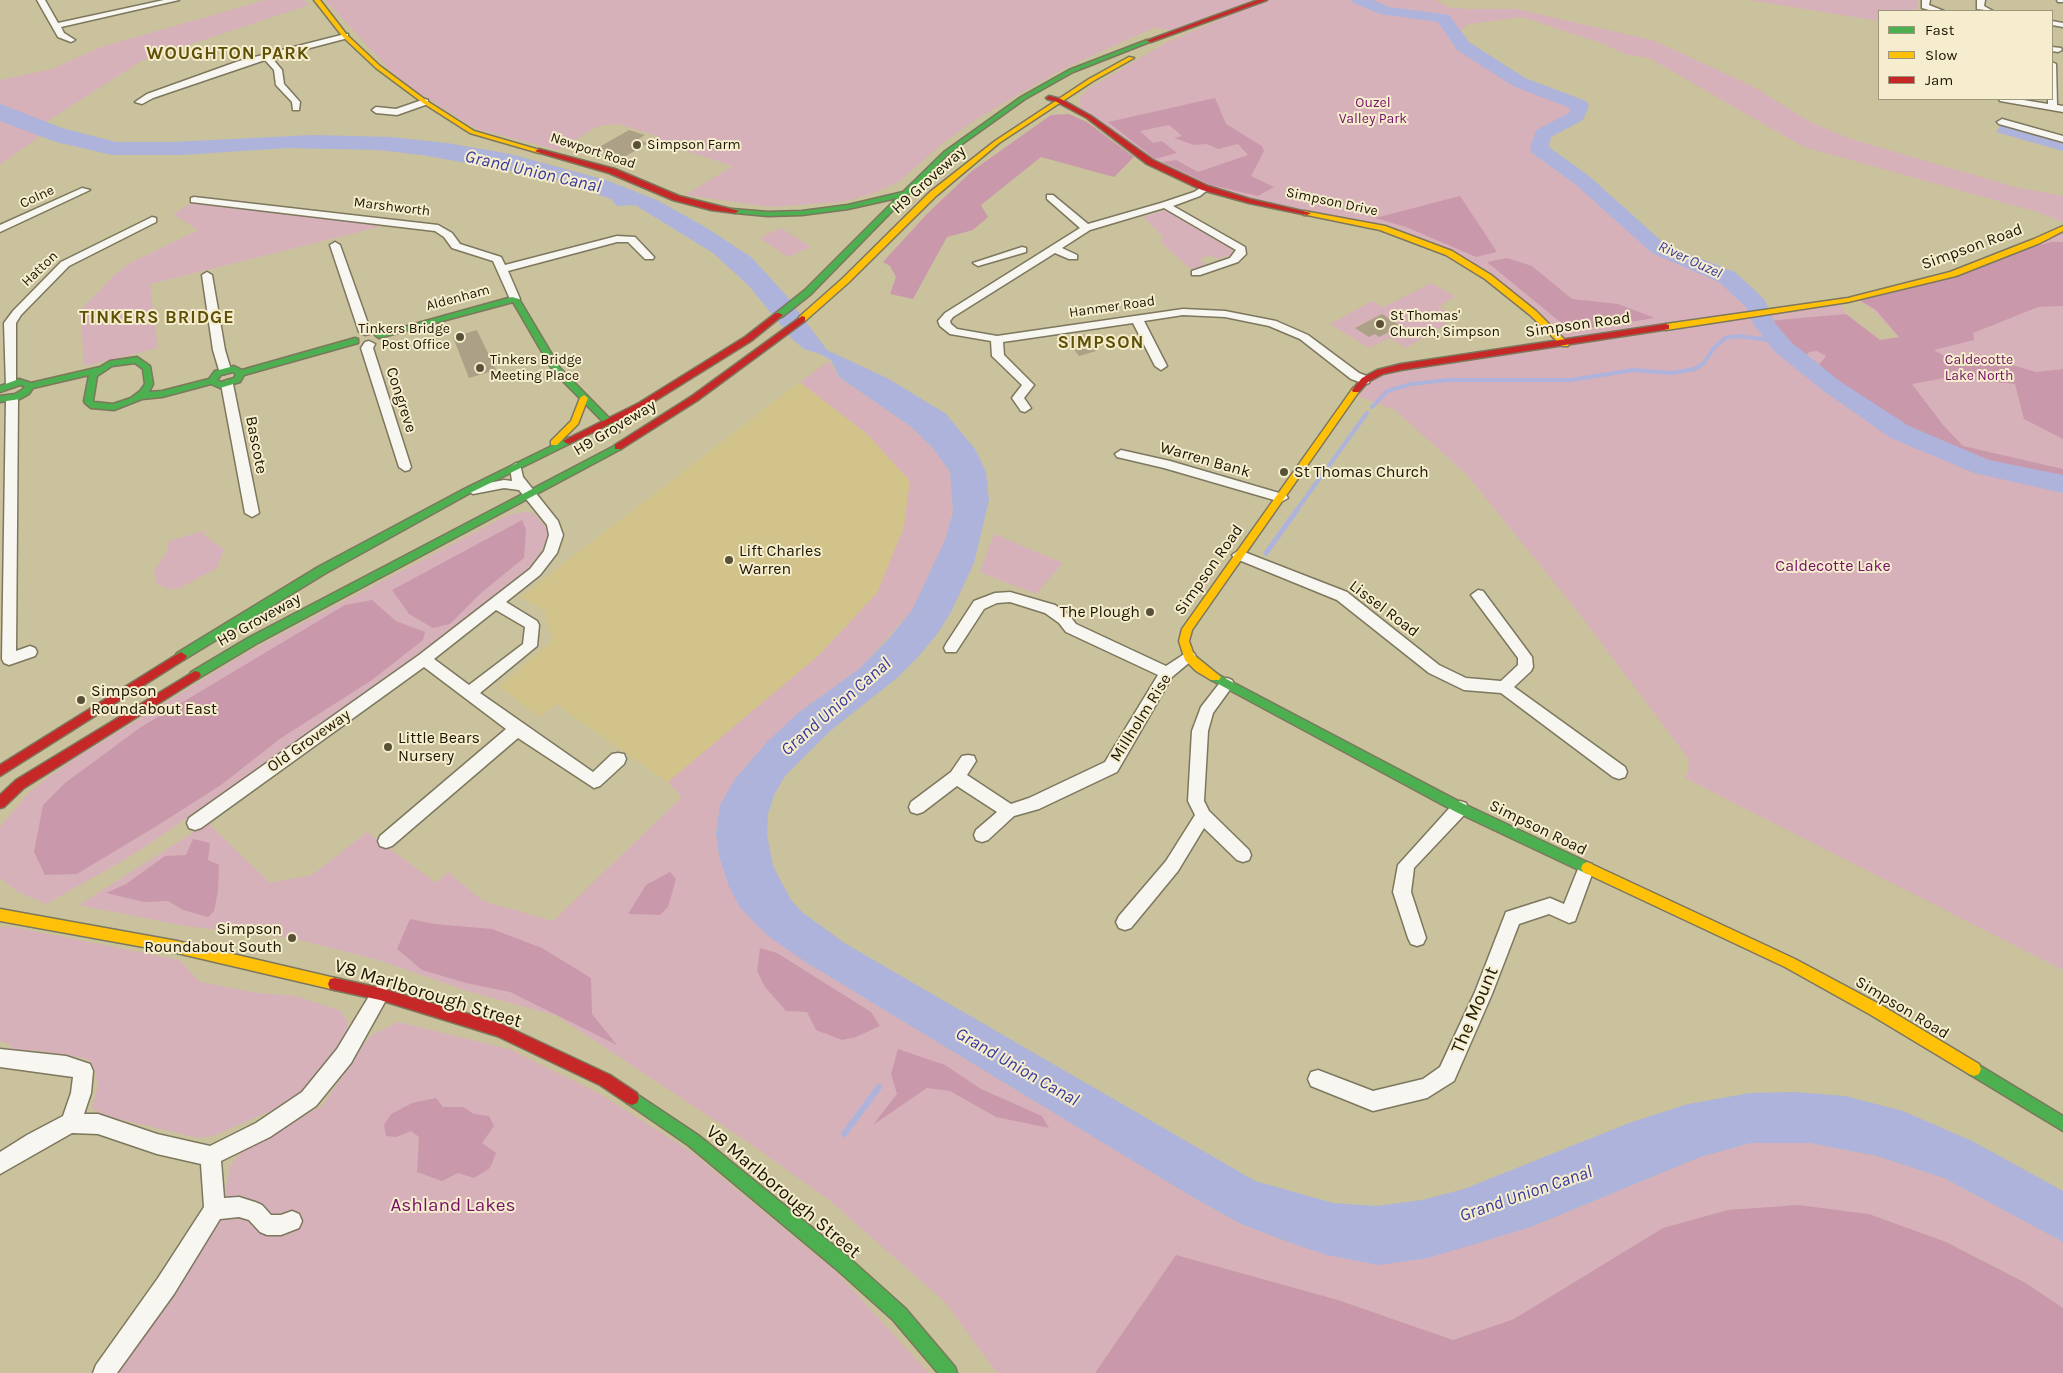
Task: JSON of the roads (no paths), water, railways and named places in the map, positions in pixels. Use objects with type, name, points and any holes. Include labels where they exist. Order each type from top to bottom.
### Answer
[{"type":"street","points":[[41,0],[61,35],[71,40]]},
{"type":"street","points":[[56,26],[148,3],[175,0]]},
{"type":"street","name":"Newport Road","points":[[318,0],[345,36],[378,67],[425,102],[472,132],[612,170],[676,198],[711,208],[768,214],[858,212],[904,194],[944,184]]},
{"type":"street","name":"H9 Groveway","points":[[0,803],[20,784],[86,741],[252,641],[526,491],[569,474],[660,420],[760,351],[801,320],[845,281],[944,184],[1050,97],[1071,71],[1110,55],[1264,0]]},
{"type":"street","points":[[1926,0],[1925,6],[1937,10]]},
{"type":"street","points":[[1981,0],[1980,8],[1986,10]]},
{"type":"street","name":"H9 Groveway","points":[[0,771],[266,603],[391,531],[469,490],[578,437],[612,424],[748,339],[808,292],[946,153],[1008,107],[1050,97],[1204,23]]},
{"type":"street","points":[[139,102],[150,96],[225,68],[345,36]]},
{"type":"street","points":[[267,57],[278,70],[280,85],[296,102],[296,108]]},
{"type":"street","points":[[1077,110],[1076,96],[1081,91],[1114,72],[1124,61]]},
{"type":"street","points":[[2053,107],[2056,79]]},
{"type":"street","name":"Simpson Drive","points":[[1050,97],[1077,110],[1150,162],[1204,188],[1249,201],[1357,222],[1430,245],[1468,264],[1488,277],[1533,314],[1565,344]]},
{"type":"street","points":[[2004,100],[2021,114],[2063,139]]},
{"type":"street","points":[[376,110],[397,112],[425,102]]},
{"type":"street","points":[[2002,122],[2021,114],[2053,107],[2063,108]]},
{"type":"street","name":"Hanmer Road","points":[[1204,188],[1197,194],[1165,205],[1086,228],[949,315],[944,321],[946,326],[954,332],[997,339],[1183,312],[1233,315],[1272,324],[1304,337],[1355,376],[1365,380]]},
{"type":"street","name":"Colne","points":[[0,229],[85,190]]},
{"type":"street","points":[[1050,196],[1086,228]]},
{"type":"street","name":"Marshworth","points":[[194,200],[438,228],[448,235],[456,246],[497,259],[515,299],[545,354],[556,369],[612,424]]},
{"type":"street","points":[[1165,205],[1241,249],[1241,254],[1234,260],[1196,273]]},
{"type":"street","points":[[858,212],[885,216],[900,228]]},
{"type":"street","points":[[858,212],[867,222],[868,232]]},
{"type":"street","name":"Hatton","points":[[5,386],[10,323],[17,313],[65,264],[152,220]]},
{"type":"street","name":"Simpson Road","points":[[2063,228],[2021,248],[1953,274],[1848,300],[1792,310],[1401,367],[1380,372],[1365,380],[1349,397],[1187,629],[1184,641],[1189,657],[1200,668],[1227,684],[1460,808],[1586,869],[1790,962],[1876,1010],[2063,1124]]},
{"type":"street","points":[[502,269],[602,245],[617,239],[631,239],[649,257]]},
{"type":"street","name":"Congreve","points":[[335,245],[367,338],[367,348],[405,467]]},
{"type":"street","points":[[1053,248],[1072,257]]},
{"type":"street","points":[[978,263],[1022,250]]},
{"type":"street","points":[[995,258],[1020,269]]},
{"type":"street","points":[[207,275],[219,350],[225,370]]},
{"type":"street","name":"Aldenham","points":[[367,338],[373,331],[379,335],[515,299]]},
{"type":"street","points":[[1137,319],[1161,366]]},
{"type":"street","points":[[101,369],[90,379],[88,400],[91,404],[100,408],[114,408],[141,396],[162,394],[212,381],[216,384],[227,384],[237,380],[241,373],[355,341],[360,344],[367,338]]},
{"type":"street","points":[[997,339],[998,356],[1028,385],[1018,398],[1026,408]]},
{"type":"street","points":[[29,386],[101,369],[120,361],[142,362],[146,365],[149,384],[141,396]]},
{"type":"street","points":[[212,381],[215,375],[225,370],[234,368],[241,373]]},
{"type":"street","points":[[5,386],[24,382],[29,386]]},
{"type":"street","name":"Bascote","points":[[227,384],[252,513]]},
{"type":"street","points":[[29,386],[26,392],[6,399],[9,658],[30,652]]},
{"type":"street","points":[[534,458],[564,434],[575,422],[584,398]]},
{"type":"street","points":[[612,424],[635,427],[660,420]]},
{"type":"street","points":[[610,451],[619,436],[612,424]]},
{"type":"street","name":"Warren Bank","points":[[1120,454],[1166,464],[1280,498]]},
{"type":"street","name":"Old Groveway","points":[[195,823],[424,659],[535,572],[550,553],[556,535],[553,524],[517,478],[519,466]]},
{"type":"street","points":[[469,490],[504,484],[526,491]]},
{"type":"street","name":"Lissel Road","points":[[1239,555],[1342,596],[1434,669],[1464,684],[1504,687]]},
{"type":"street","points":[[1478,595],[1525,657],[1526,667],[1504,687],[1619,772]]},
{"type":"street","points":[[951,648],[979,605],[995,598],[1010,598],[1026,600],[1050,609],[1064,619],[1071,628],[1167,673]]},
{"type":"street","points":[[470,692],[530,646],[532,625],[496,603]]},
{"type":"street","name":"Millholm Rise","points":[[1009,811],[1033,804],[1111,767],[1167,673],[1189,657]]},
{"type":"street","points":[[424,659],[517,729],[594,781],[618,759]]},
{"type":"street","points":[[1227,684],[1206,711],[1200,731],[1196,801],[1203,816],[1242,854]]},
{"type":"street","points":[[386,841],[517,729]]},
{"type":"street","points":[[917,807],[958,777],[968,761]]},
{"type":"street","points":[[958,777],[1009,811],[982,835]]},
{"type":"street","points":[[1417,938],[1402,892],[1406,865],[1460,808]]},
{"type":"street","points":[[1125,922],[1172,866],[1203,816]]},
{"type":"street","name":"The Mount","points":[[1318,1079],[1373,1101],[1427,1088],[1448,1074],[1483,994],[1512,918],[1550,906],[1570,915],[1586,869]]},
{"type":"street","name":"V8 Marlborough Street","points":[[0,902],[25,918]]},
{"type":"street","name":"V8 Marlborough Street","points":[[0,915],[177,947],[380,994],[499,1030],[605,1080],[693,1140],[841,1262],[899,1314],[949,1373]]},
{"type":"street","points":[[0,1164],[34,1142],[71,1124],[98,1124],[157,1144],[211,1156],[263,1130],[309,1099],[344,1056],[380,994]]},
{"type":"street","points":[[0,1058],[66,1065],[82,1071],[80,1093],[71,1124]]},
{"type":"street","points":[[104,1373],[166,1286],[214,1208],[211,1156]]},
{"type":"street","points":[[214,1208],[239,1207],[256,1212],[267,1225],[281,1225],[292,1221]]},
{"type":"water","name":"Grand Union Canal","points":[[0,104],[62,128],[116,142],[172,142],[313,135],[390,137],[447,143],[510,154],[606,180],[659,201],[705,227],[751,257],[785,294],[827,350],[889,379],[946,414],[975,449],[986,472],[989,500],[974,563],[952,610],[938,633],[918,657],[897,678],[830,731],[785,776],[774,795],[768,814],[767,835],[773,866],[791,900],[802,912],[846,944],[1255,1181],[1333,1203],[1376,1206],[1422,1200],[1464,1189],[1629,1123],[1688,1104],[1750,1093],[1795,1092],[1845,1096],[1903,1111],[1974,1142],[2063,1191],[2063,1242],[1944,1178],[1877,1156],[1809,1143],[1751,1143],[1700,1157],[1531,1227],[1428,1258],[1379,1265],[1327,1255],[1241,1224],[1189,1195],[804,961],[768,936],[741,909],[729,887],[719,856],[716,833],[720,805],[735,779],[767,742],[798,713],[860,668],[890,637],[912,610],[945,540],[953,512],[950,472],[932,447],[910,426],[839,377],[831,360],[804,349],[793,340],[749,286],[713,253],[635,205],[617,206],[611,199],[556,180],[519,172],[421,155],[378,150],[288,148],[181,155],[112,155],[56,142],[0,121]]},
{"type":"water","points":[[2002,124],[2063,141],[2063,151],[1996,132]]},
{"type":"waterway","name":"River Ouzel","points":[[1359,0],[1386,11],[1443,18],[1463,46],[1519,82],[1580,105],[1577,116],[1542,134],[1539,149],[1582,180],[1659,249],[1727,277],[1756,304],[1765,325],[1783,347],[1833,387],[1900,432],[1983,467],[2063,484]]},
{"type":"waterway","points":[[1372,407],[1387,391],[1411,384],[1448,380],[1571,380],[1633,370],[1672,373],[1695,369],[1704,363],[1713,349],[1725,338],[1738,336],[1778,341]]},
{"type":"waterway","points":[[1296,511],[1367,413]]},
{"type":"waterway","points":[[1266,553],[1297,510]]},
{"type":"waterway","points":[[844,1134],[879,1087]]},
{"type":"place","name":"Simpson Farm","points":[[637,145]]},
{"type":"place","name":"St Thomas' Church, Simpson","points":[[1380,324]]},
{"type":"place","name":"Tinkers Bridge Post Office","points":[[460,337]]},
{"type":"place","name":"Tinkers Bridge Meeting Place","points":[[480,368]]},
{"type":"place","name":"St Thomas Church","points":[[1284,472]]},
{"type":"place","name":"Lift Charles Warren","points":[[729,560]]},
{"type":"place","name":"The Plough","points":[[1150,612]]},
{"type":"place","name":"Simpson Roundabout East","points":[[81,700]]},
{"type":"place","name":"Little Bears Nursery","points":[[388,747]]},
{"type":"place","name":"Simpson Roundabout South","points":[[292,938]]},
{"type":"district","name":"WOUGHTON PARK","points":[[228,54]]},
{"type":"district","name":"TINKERS BRIDGE","points":[[157,318]]},
{"type":"district","name":"SIMPSON","points":[[1101,343]]},
{"type":"park label","name":"Ouzel Valley Park","points":[[1373,112]]},
{"type":"park label","name":"Caldecotte Lake North","points":[[1979,368]]},
{"type":"park label","name":"Caldecotte Lake","points":[[1833,566]]},
{"type":"park label","name":"Ashland Lakes","points":[[453,1206]]}]
